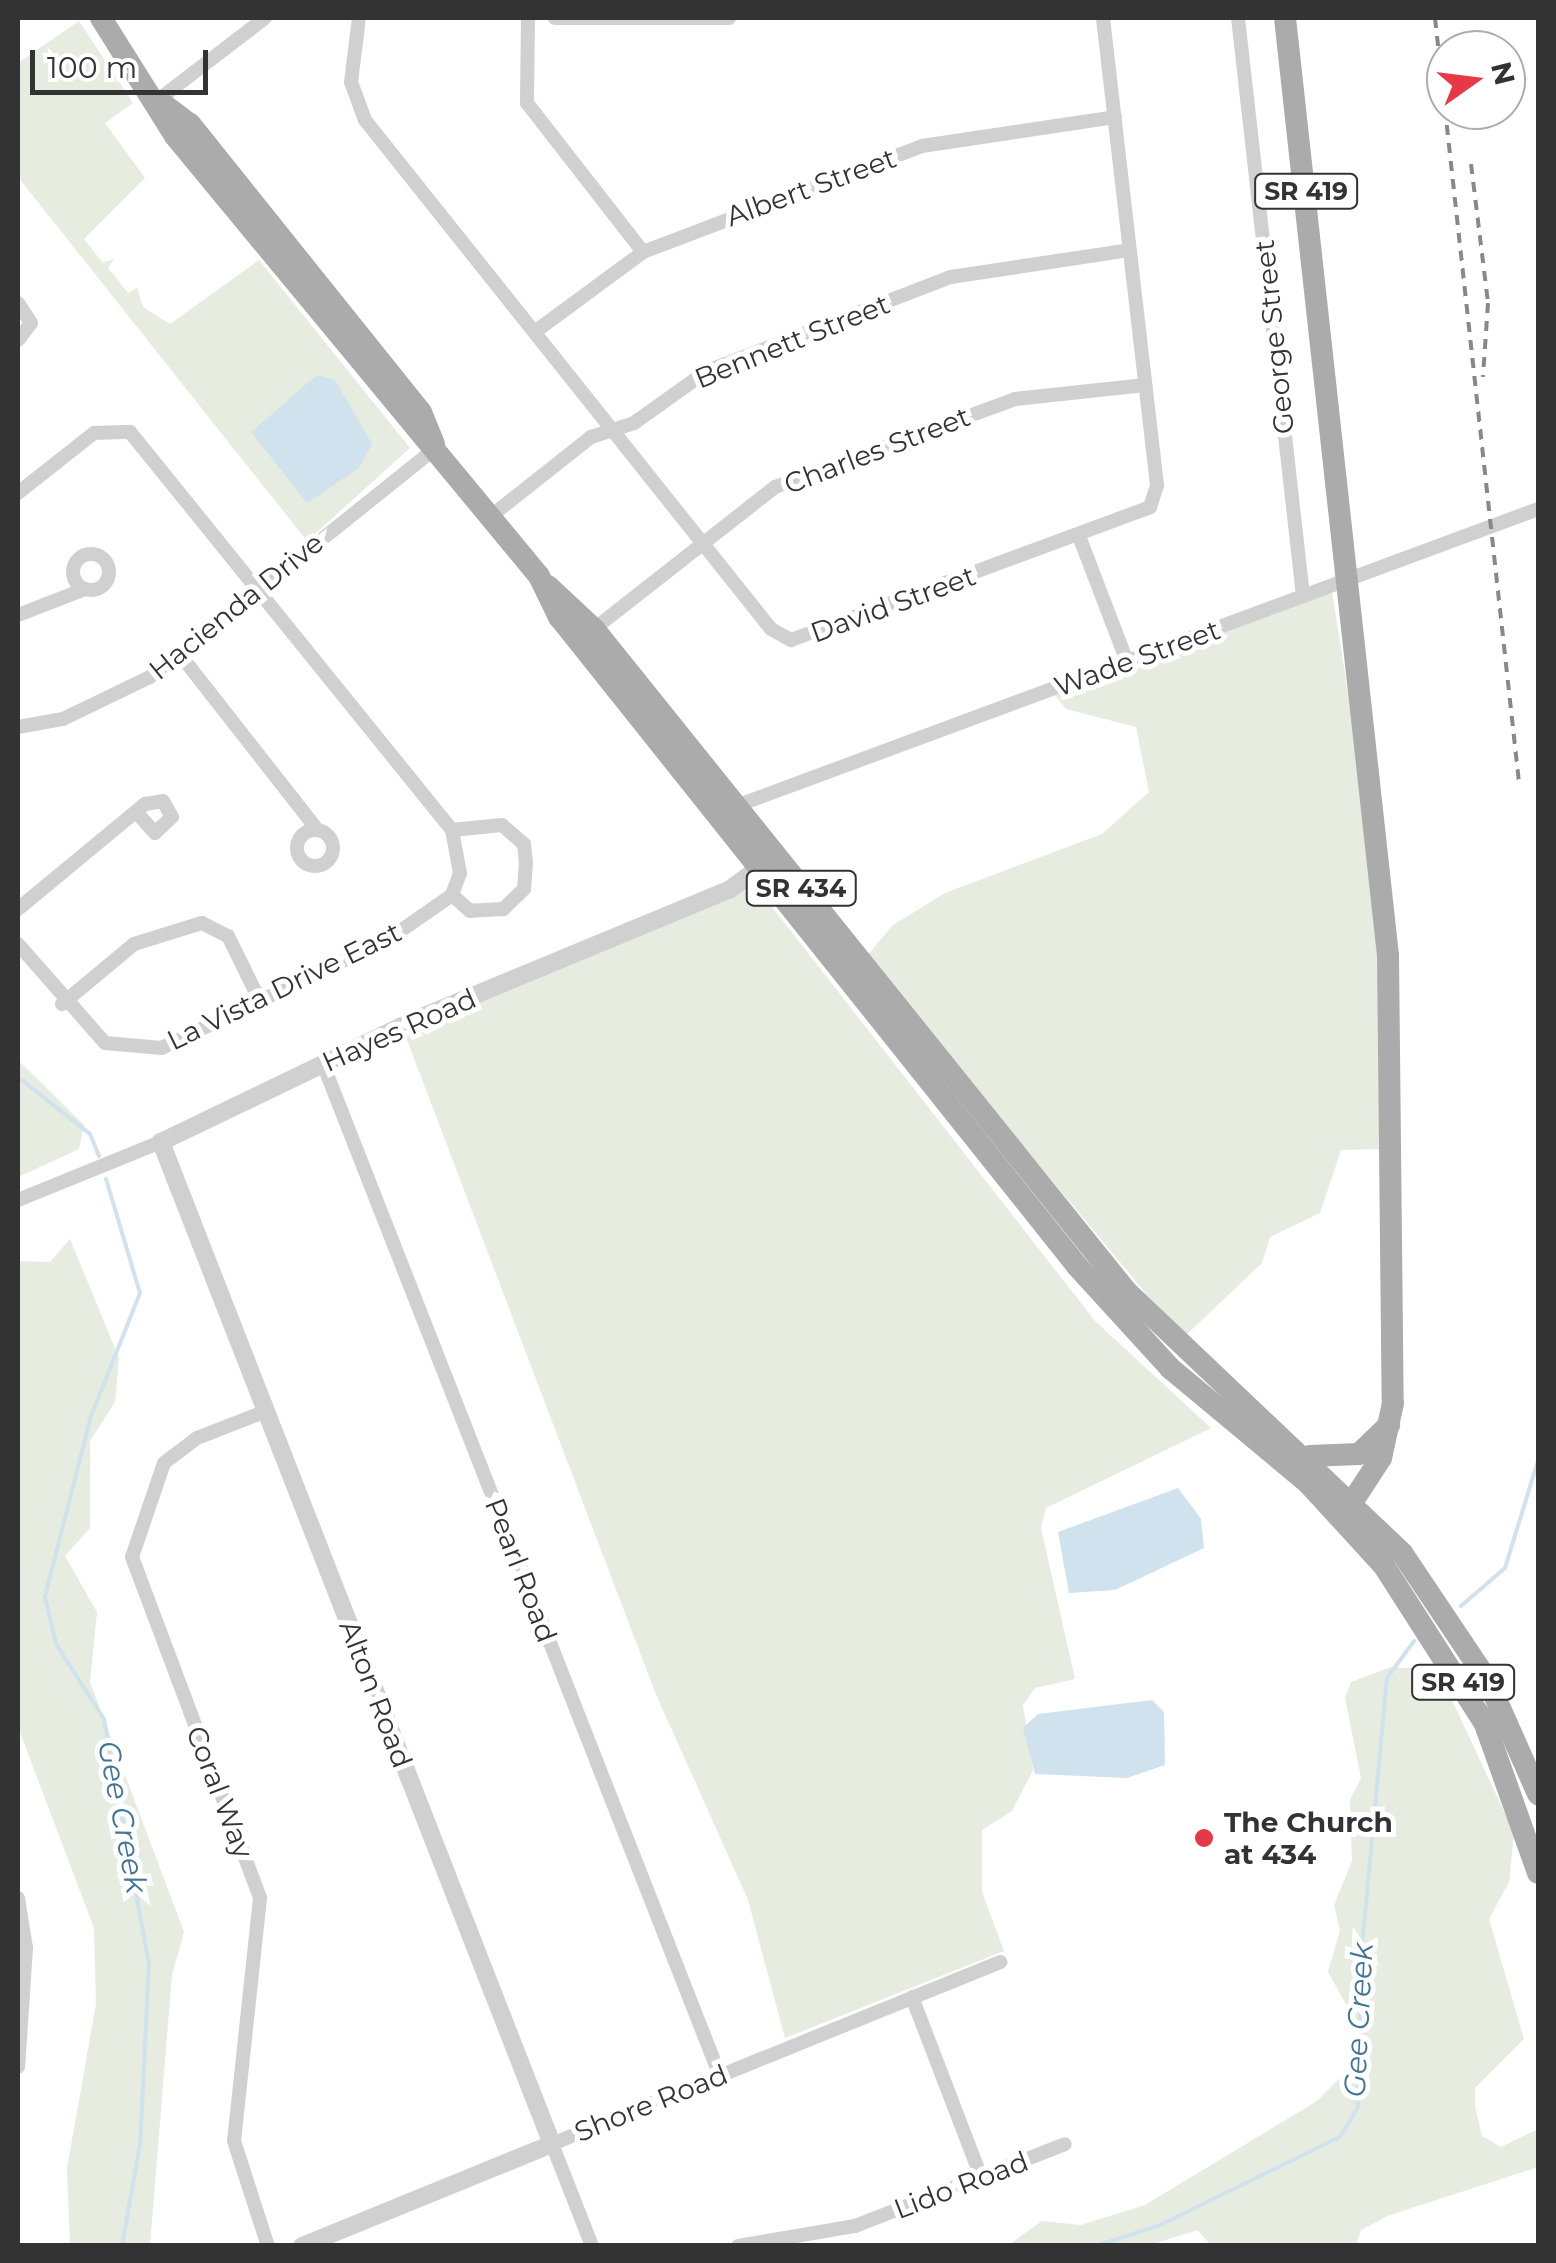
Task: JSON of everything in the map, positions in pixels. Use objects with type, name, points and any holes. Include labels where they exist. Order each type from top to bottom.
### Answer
[{"type":"main road","name":"SR 434","points":[[101,18],[158,100],[175,136],[406,425],[436,448],[545,584],[594,629],[736,806],[768,862],[1015,1188],[1137,1335],[1348,1509]]},
{"type":"main road","name":"SR 419","points":[[1285,18],[1350,579],[1388,954],[1391,1422],[1348,1509]]},
{"type":"main road","name":"SR 434","points":[[545,584],[559,617],[1154,1323],[1307,1455],[1348,1509]]},
{"type":"main road","points":[[1015,1188],[1054,1202]]},
{"type":"main road","points":[[1307,1455],[1359,1454],[1391,1422]]},
{"type":"main road","name":"SR 419","points":[[1348,1509],[1471,1652],[1538,1794]]},
{"type":"main road","name":"SR 419","points":[[1348,1509],[1468,1691],[1538,1872]]},
{"type":"street","points":[[158,100],[265,18]]},
{"type":"street","name":"David Street","points":[[359,18],[351,82],[359,111],[771,630],[791,640],[1143,512],[1154,498],[1104,18]]},
{"type":"street","points":[[528,18],[527,103],[643,252]]},
{"type":"street","points":[[555,18],[730,18]]},
{"type":"street","name":"George Street","points":[[1238,18],[1303,596]]},
{"type":"street","name":"Albert Street","points":[[536,331],[643,252],[922,146],[1114,117]]},
{"type":"street","name":"Bennett Street","points":[[491,516],[591,437],[612,430],[707,371],[951,277],[1130,250]]},
{"type":"street","points":[[18,303],[31,323],[18,340]]},
{"type":"street","name":"Charles Street","points":[[594,629],[776,487],[996,405],[1145,385]]},
{"type":"street","points":[[18,493],[94,433],[130,432],[260,587],[452,830],[460,873],[452,895],[470,911],[503,909],[524,890],[524,844],[502,825],[452,830]]},
{"type":"street","name":"Hacienda Drive","points":[[18,727],[62,719],[150,676],[436,448]]},
{"type":"street","name":"Wade Street","points":[[736,806],[1538,509]]},
{"type":"street","points":[[1079,536],[1127,662]]},
{"type":"street","points":[[18,615],[85,589]]},
{"type":"street","points":[[178,652],[317,829]]},
{"type":"street","points":[[18,909],[139,815]]},
{"type":"street","name":"Hayes Road","points":[[18,1200],[161,1142],[768,862]]},
{"type":"street","name":"La Vista Drive East","points":[[18,944],[62,1004],[126,1052],[162,1048],[261,1003],[452,895]]},
{"type":"street","points":[[62,1004],[134,944],[202,923],[228,936],[261,1003]]},
{"type":"street","name":"Pearl Road","points":[[323,1064],[720,2076]]},
{"type":"street","name":"Alton Road","points":[[161,1142],[592,2246]]},
{"type":"street","name":"Coral Way","points":[[266,1411],[197,1438],[164,1463],[132,1557],[260,1898],[234,2141],[268,2246]]},
{"type":"street","points":[[18,1898],[26,1948],[18,2067]]},
{"type":"street","name":"Shore Road","points":[[302,2246],[1000,1962]]},
{"type":"street","points":[[912,1998],[981,2177]]},
{"type":"street","name":"Lido Road","points":[[738,2246],[855,2226],[1066,2144]]},
{"type":"shaded area","points":[[79,21],[133,103],[105,123],[145,178],[84,239],[103,263],[114,259],[108,268],[128,293],[137,288],[143,307],[170,324],[259,260],[410,448],[307,541],[18,177],[18,63]]},
{"type":"shaded area","points":[[1332,592],[1374,857],[1383,1149],[1341,1150],[1320,1213],[1270,1237],[1262,1263],[1183,1338],[866,957],[893,925],[945,893],[1102,834],[1149,792],[1136,727],[1066,709],[1055,695]]},
{"type":"shaded area","points":[[755,885],[1095,1321],[1211,1428],[1046,1508],[1041,1528],[1075,1679],[1035,1688],[1023,1705],[1033,1770],[1012,1811],[982,1830],[982,1892],[1004,1951],[785,2038],[748,1900],[655,1692],[404,1032]]},
{"type":"shaded area","points":[[18,1060],[84,1125],[79,1149],[18,1177]]},
{"type":"shaded area","points":[[70,1239],[119,1358],[115,1402],[90,1441],[90,1528],[65,1556],[97,1612],[90,1682],[184,1932],[172,1975],[150,2245],[70,2245],[67,2168],[96,2004],[94,1928],[18,1727],[18,1261],[50,1262]]},
{"type":"shaded area","points":[[1391,1667],[1438,1670],[1514,1833],[1509,1882],[1489,1919],[1524,2039],[1475,2088],[1475,2106],[1482,2136],[1501,2147],[1538,2129],[1538,2167],[1390,2215],[1361,2230],[1356,2245],[1211,2245],[1197,2230],[1150,2245],[1007,2246],[1042,2221],[1081,2225],[1145,2205],[1317,2101],[1347,2071],[1364,2036],[1328,1972],[1340,1930],[1334,1905],[1352,1861],[1350,1800],[1361,1778],[1345,1698],[1351,1682]]},
{"type":"water","points":[[317,375],[335,380],[372,444],[359,468],[307,503],[251,432]]},
{"type":"water","points":[[1178,1488],[1201,1519],[1204,1548],[1115,1590],[1069,1593],[1058,1532]]},
{"type":"water","points":[[1152,1700],[1164,1712],[1165,1765],[1127,1778],[1035,1774],[1023,1728],[1038,1714]]},
{"type":"waterway","name":"Gee Creek","points":[[18,1077],[90,1134],[99,1156]]},
{"type":"waterway","name":"Gee Creek","points":[[106,1179],[140,1293],[91,1416],[45,1597],[56,1644],[104,1719],[149,1963],[140,2144],[122,2246]]},
{"type":"waterway","name":"Gee Creek","points":[[1461,1606],[1505,1568],[1538,1461]]},
{"type":"waterway","name":"Gee Creek","points":[[1096,2246],[1160,2225],[1340,2137],[1358,2107],[1362,1947],[1387,1678],[1414,1641]]},
{"type":"railway","points":[[1435,18],[1519,782]]},
{"type":"railway","points":[[1471,164],[1488,303],[1483,377]]},
{"type":"place","name":"The Church at 434","points":[[1204,1838]]}]
